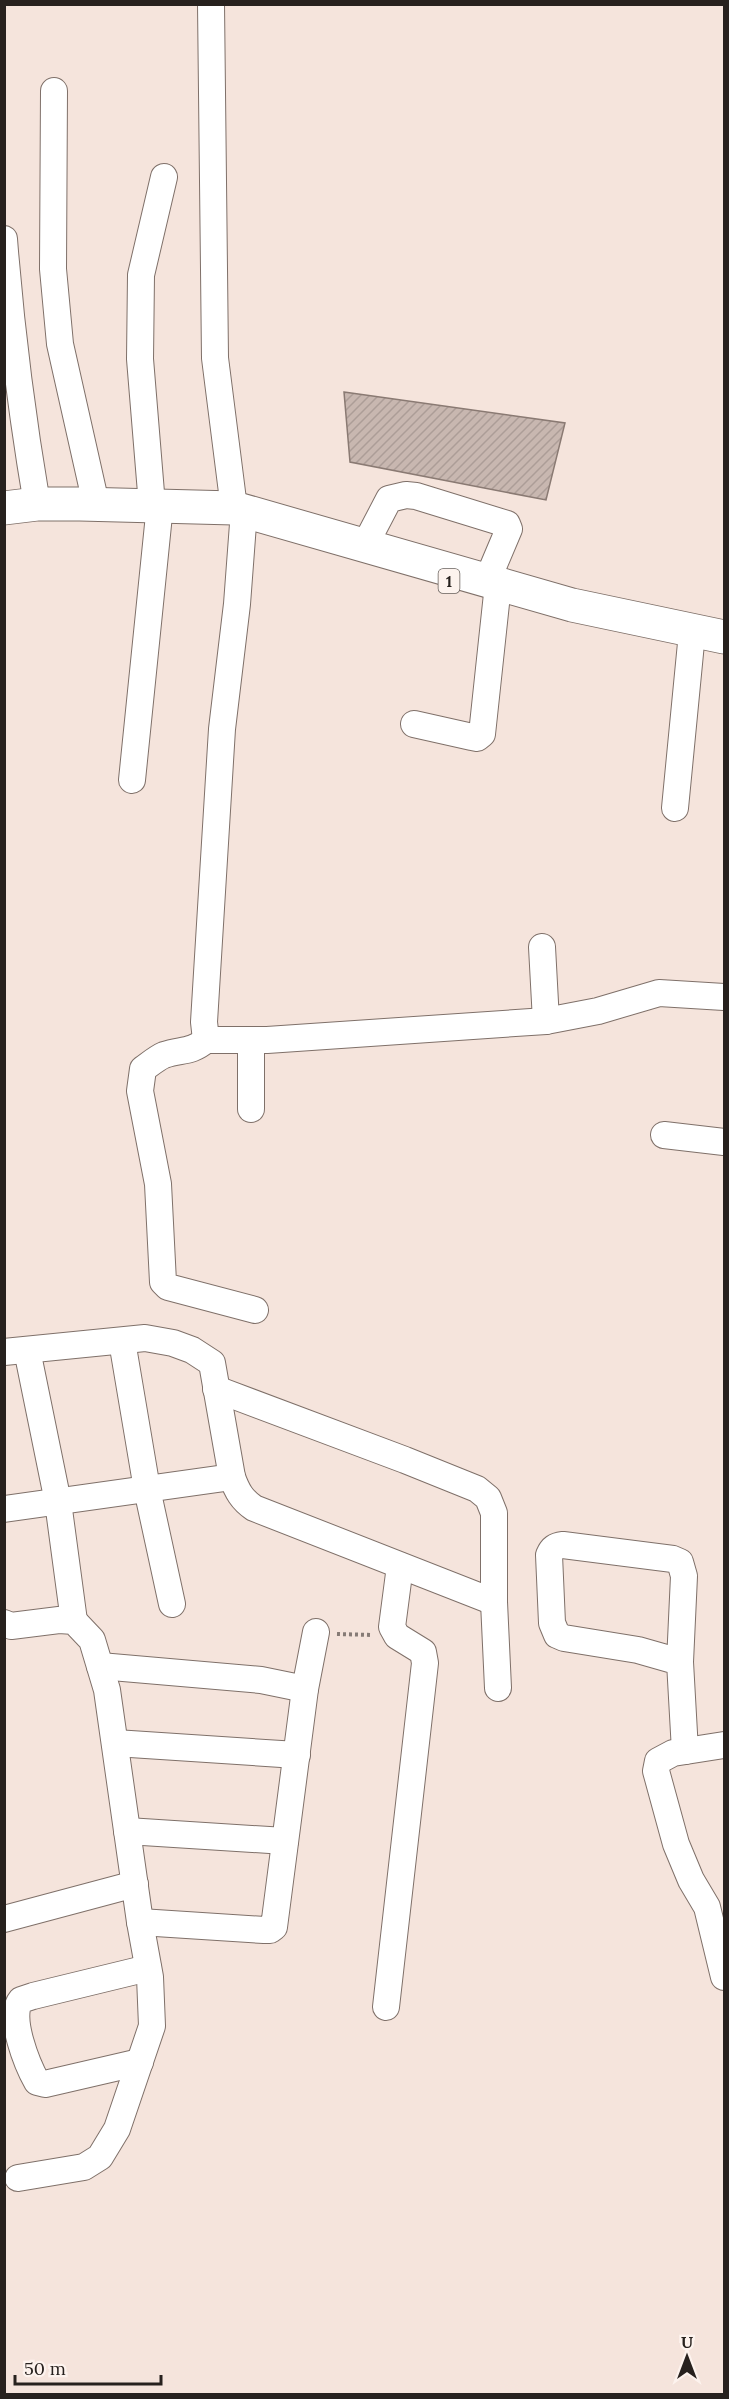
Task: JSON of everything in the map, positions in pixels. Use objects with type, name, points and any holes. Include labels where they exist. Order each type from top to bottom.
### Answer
[{"type":"highway","name":"1","points":[[4,508],[38,504],[162,505],[238,516],[365,545],[492,587],[724,638]]},
{"type":"highway","name":"1","points":[[238,516],[691,644],[724,651]]},
{"type":"street","points":[[206,1040],[204,1022],[222,729],[237,604],[238,516],[215,358],[211,4]]},
{"type":"street","points":[[54,91],[53,268],[60,344],[96,504]]},
{"type":"street","points":[[132,780],[162,505],[140,359],[141,275],[164,177]]},
{"type":"street","points":[[4,239],[12,335],[38,504]]},
{"type":"street","points":[[365,545],[389,499],[396,496],[416,496],[503,522],[509,529],[492,587],[482,734],[477,738],[414,724]]},
{"type":"street","points":[[675,807],[691,644]]},
{"type":"street","points":[[542,947],[546,1021]]},
{"type":"street","points":[[255,1310],[168,1287],[163,1282],[158,1184],[140,1091],[143,1069],[163,1055],[196,1048],[206,1040],[251,1040],[546,1021],[598,1011],[659,993],[724,996]]},
{"type":"street","points":[[251,1040],[251,1109]]},
{"type":"street","points":[[664,1135],[724,1142]]},
{"type":"street","points":[[18,2178],[84,2167],[100,2157],[117,2129],[152,2025],[148,1968],[107,1690],[92,1640],[75,1622],[58,1502],[16,1351],[145,1338],[173,1343],[192,1350],[212,1363],[232,1477],[244,1502],[254,1508],[494,1602]]},
{"type":"street","points":[[122,1341],[147,1489],[172,1604]]},
{"type":"street","points":[[216,1389],[405,1460],[477,1489],[489,1498],[494,1513],[494,1602],[498,1688]]},
{"type":"street","points":[[4,1509],[232,1477]]},
{"type":"street","points":[[680,1662],[638,1650],[557,1635],[552,1623],[549,1555],[552,1549],[563,1545],[673,1559],[680,1562],[684,1576],[680,1662],[685,1751]]},
{"type":"street","points":[[386,2007],[425,1663],[423,1652],[420,1649],[393,1632],[392,1621],[400,1566]]},
{"type":"street","points":[[4,1623],[11,1626],[59,1620],[75,1622]]},
{"type":"street","points":[[140,1922],[270,1930],[274,1926],[304,1689],[316,1632]]},
{"type":"street","points":[[100,1666],[261,1680],[304,1689]]},
{"type":"street","points":[[115,1743],[297,1755]]},
{"type":"street","points":[[724,1745],[674,1753],[658,1761],[656,1771],[676,1844],[690,1880],[707,1907],[724,1977]]},
{"type":"street","points":[[127,1831],[285,1841]]},
{"type":"street","points":[[4,1919],[135,1884]]},
{"type":"street","points":[[140,2062],[45,2084],[38,2082],[20,2043],[17,2008],[21,2000],[33,1996],[148,1968]]},
{"type":"path","points":[[316,1632],[359,1635],[393,1632]]},
{"type":"building","points":[[344,392],[565,423],[546,500],[350,462]]}]
